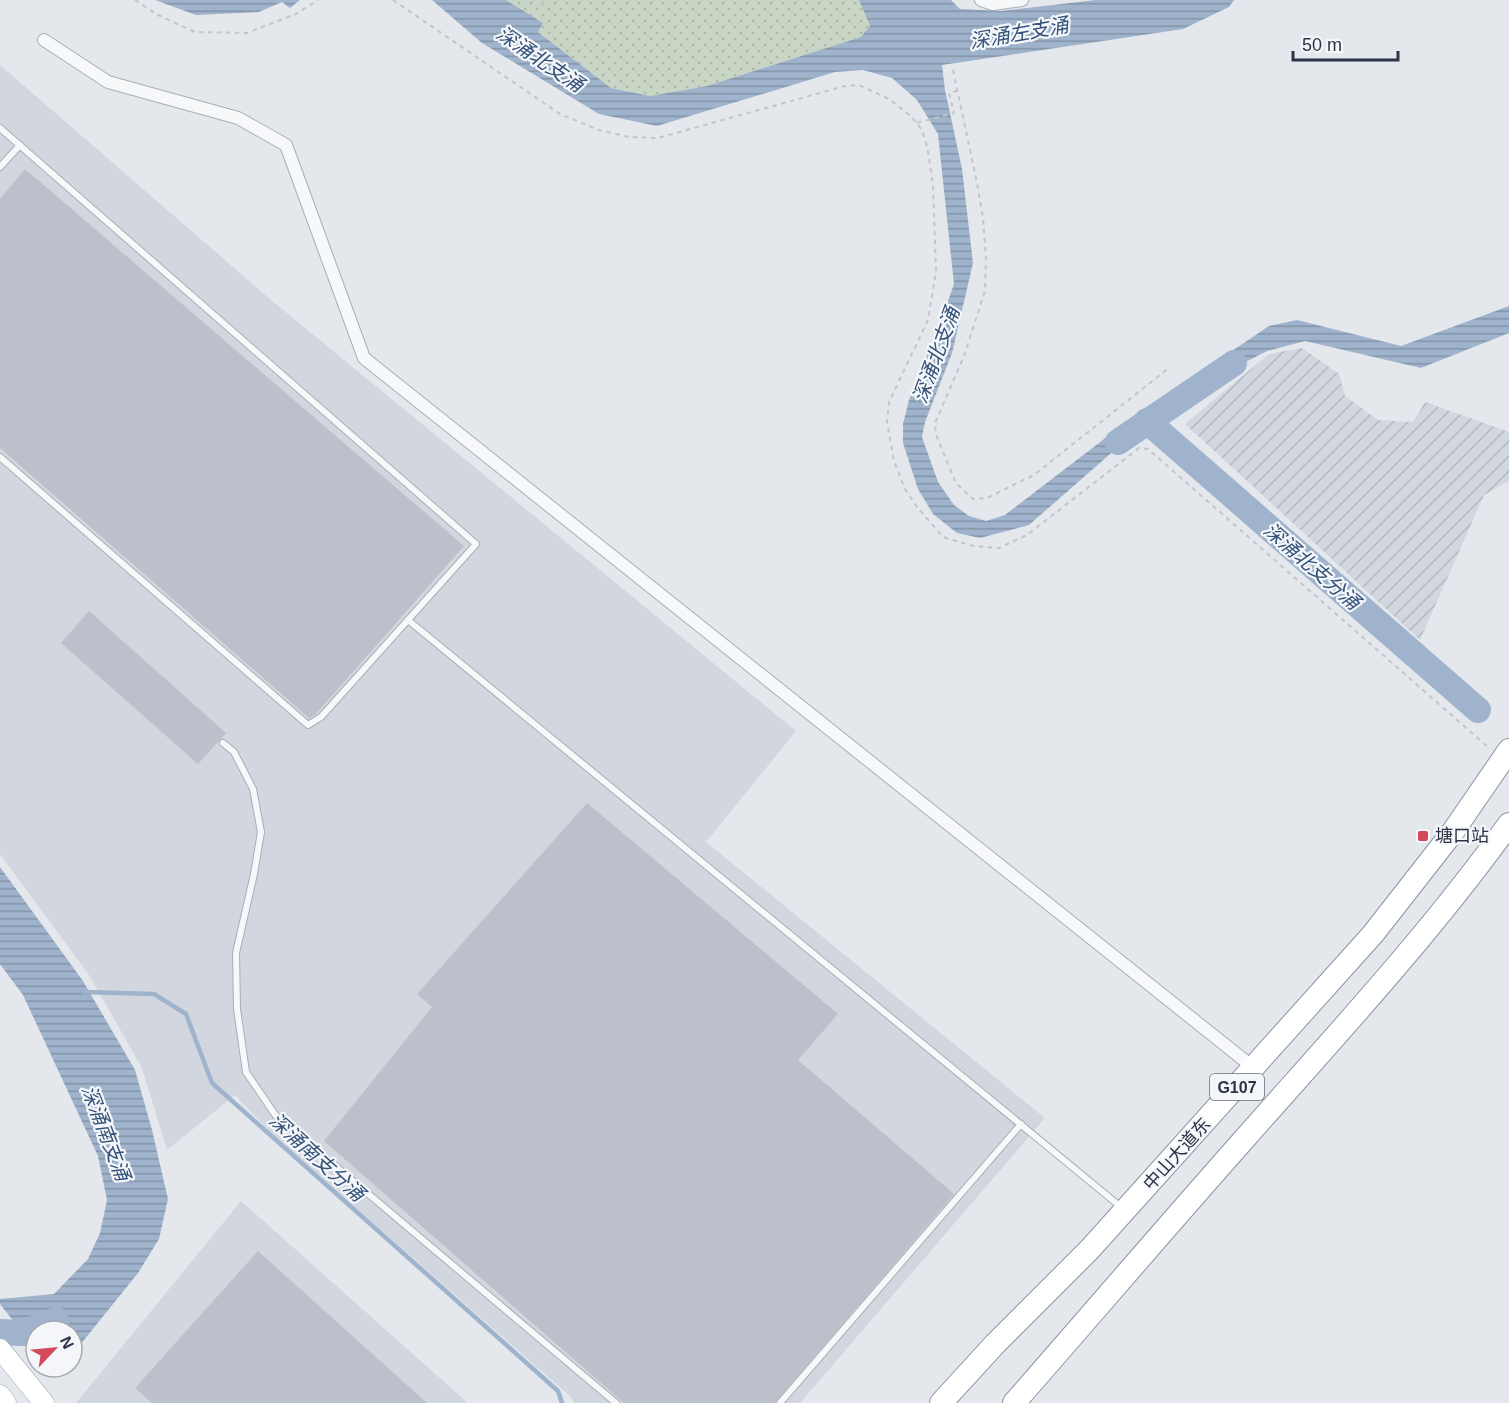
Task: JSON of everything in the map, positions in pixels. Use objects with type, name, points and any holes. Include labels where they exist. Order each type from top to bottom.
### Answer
[{"type":"highway","name":"中山大道东","points":[[941,1403],[995,1344],[1090,1249],[1254,1068],[1403,898],[1506,755]]},
{"type":"highway","name":"G107","points":[[1014,1403],[1206,1182],[1405,959],[1509,824]]},
{"type":"main road","points":[[0,1349],[40,1399]]},
{"type":"main road","points":[[0,1395],[6,1403]]},
{"type":"street","points":[[981,0],[993,4],[1022,0]]},
{"type":"street","points":[[44,40],[108,82],[238,118],[286,145],[364,358],[1254,1068]]},
{"type":"lane","points":[[0,128],[476,544],[321,717],[308,725],[0,457]]},
{"type":"lane","points":[[0,167],[20,145]]},
{"type":"lane","points":[[408,620],[1125,1210]]},
{"type":"lane","points":[[223,742],[234,752],[253,789],[261,832],[236,953],[237,1010],[246,1071],[276,1116],[616,1403]]},
{"type":"lane","points":[[780,1403],[1021,1124]]},
{"type":"path","points":[[135,0],[159,15],[195,32],[247,33],[296,14],[318,0]]},
{"type":"path","points":[[393,0],[398,1],[560,114],[599,130],[629,137],[658,138],[845,86],[859,85],[889,99],[917,123],[927,146],[933,184],[936,271],[928,320],[889,402],[887,422],[889,442],[905,489],[916,507],[943,537],[973,546],[999,548],[1027,536],[1139,448],[1148,448],[1506,755]]},
{"type":"path","points":[[541,6],[546,0]]},
{"type":"path","points":[[953,70],[977,183],[983,218],[986,261],[985,291],[963,356],[935,423],[936,435],[956,483],[973,499],[987,498],[1034,475],[1170,367]]},
{"type":"path","points":[[917,123],[954,113],[949,93],[957,91]]},
{"type":"shaded area","points":[[0,65],[271,300],[796,731],[706,842],[1045,1118],[800,1403],[574,1403],[571,1397],[274,1136],[235,1095],[167,1150],[142,1068],[89,975],[0,854]]},
{"type":"shaded area","points":[[1302,348],[1339,374],[1345,396],[1378,420],[1413,422],[1425,402],[1509,432],[1509,481],[1484,495],[1420,640],[1185,424],[1269,354]]},
{"type":"shaded area","points":[[241,1201],[468,1403],[76,1403]]},
{"type":"green space","points":[[506,0],[859,0],[870,26],[862,37],[707,86],[650,96],[611,88],[538,32],[542,23]]},
{"type":"water","points":[[155,0],[300,0],[290,8],[282,2],[259,12],[196,15]]},
{"type":"water","name":"深涌左支涌","points":[[432,0],[506,0],[543,23],[538,32],[611,88],[650,96],[707,86],[861,37],[870,26],[859,0],[951,0],[960,9],[1001,11],[1096,0],[1234,0],[1229,7],[1183,29],[942,65],[962,169],[973,263],[952,353],[925,422],[922,437],[938,482],[954,505],[969,516],[986,521],[1005,515],[1125,423],[1269,326],[1297,320],[1401,346],[1509,306],[1509,333],[1421,368],[1305,341],[1267,351],[1173,399],[1029,525],[980,538],[957,533],[933,514],[918,489],[903,443],[903,424],[909,400],[954,284],[938,134],[917,100],[892,78],[863,70],[835,72],[657,126],[599,114],[482,43]]},
{"type":"water","points":[[0,867],[83,981],[135,1070],[168,1199],[159,1239],[138,1273],[84,1340],[84,1319],[24,1319],[24,1335],[0,1304],[0,1299],[54,1294],[88,1259],[100,1233],[107,1200],[98,1156],[23,995],[0,964]]},
{"type":"building","points":[[25,169],[464,546],[315,715],[309,718],[0,448],[0,199]]},
{"type":"building","points":[[89,611],[226,733],[198,764],[61,643]]},
{"type":"building","points":[[587,803],[838,1014],[798,1060],[954,1194],[775,1403],[624,1403],[324,1141],[432,1007],[417,994]]},
{"type":"building","points":[[258,1251],[427,1403],[152,1403],[135,1388]]},
{"type":"waterway","name":"深涌北支涌","points":[[1118,442],[1234,363]]},
{"type":"waterway","name":"深涌北支分涌","points":[[1147,421],[1478,710]]},
{"type":"waterway","name":"深涌南支分涌","points":[[84,992],[154,994],[186,1014],[212,1083],[558,1391],[562,1403]]},
{"type":"waterway","name":"深涌南支涌","points":[[0,1332],[24,1332]]},
{"type":"place","name":"塘口站","points":[[1423,836]]}]
